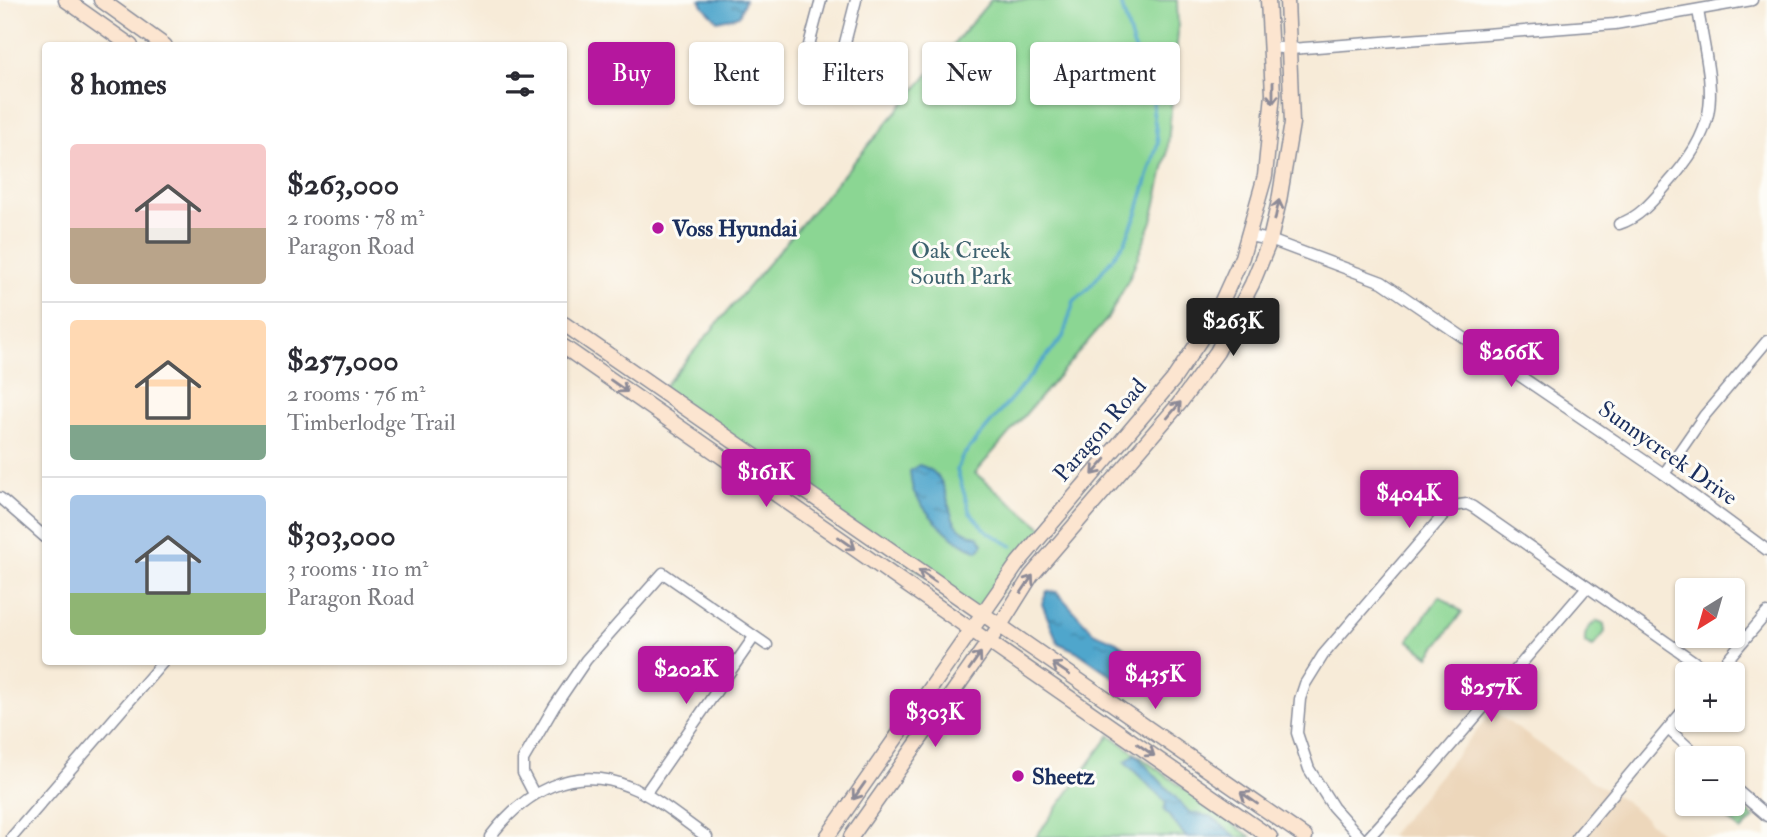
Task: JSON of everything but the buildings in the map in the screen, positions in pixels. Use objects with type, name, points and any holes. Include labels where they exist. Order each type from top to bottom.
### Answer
[{"type":"main road","points":[[66,0],[125,42]]},
{"type":"main road","points":[[101,0],[159,42]]},
{"type":"main road","name":"Paragon Road","points":[[827,837],[1036,540],[1180,370],[1208,328],[1242,257],[1265,176],[1273,94],[1268,0]]},
{"type":"main road","name":"Paragon Road","points":[[851,837],[999,627],[1031,576],[1199,379],[1217,352],[1252,284],[1270,240],[1289,148],[1292,123],[1291,49],[1287,0]]},
{"type":"main road","points":[[567,326],[1305,837]]},
{"type":"main road","points":[[567,349],[1270,837]]},
{"type":"main road","points":[[776,495],[787,479]]},
{"type":"main road","points":[[1176,771],[1187,755]]},
{"type":"street","points":[[821,0],[805,60],[808,70],[824,80],[832,78],[838,70],[856,0]]},
{"type":"street","points":[[1271,47],[1291,49],[1615,24],[1752,0]]},
{"type":"street","points":[[1619,224],[1637,216],[1661,191],[1691,156],[1706,127],[1711,85],[1698,10]]},
{"type":"street","name":"Sunnycreek Drive","points":[[1249,236],[1270,240],[1382,282],[1664,474],[1767,550]]},
{"type":"street","points":[[1664,474],[1704,416],[1767,341]]},
{"type":"street","points":[[0,498],[42,535]]},
{"type":"street","points":[[1360,837],[1333,807],[1309,769],[1297,733],[1300,699],[1309,677],[1323,655],[1446,510],[1458,504],[1473,507],[1696,662]]},
{"type":"street","points":[[534,794],[523,773],[523,760],[586,660],[663,573],[767,645]]},
{"type":"street","points":[[1369,837],[1587,587]]},
{"type":"street","points":[[1724,662],[1767,613]]},
{"type":"street","points":[[645,794],[754,637]]},
{"type":"street","points":[[12,837],[160,665]]},
{"type":"street","points":[[1577,837],[1675,721]]},
{"type":"street","points":[[1668,730],[1686,746]]},
{"type":"street","points":[[490,837],[513,810],[534,794],[563,782],[600,779],[622,784],[645,794],[707,837]]},
{"type":"street","points":[[1745,797],[1767,816]]},
{"type":"shaded area","points":[[1493,711],[1629,804],[1666,837],[1389,837]]},
{"type":"green space","name":"Oak Creek South Park","points":[[991,0],[1177,0],[1177,42],[1030,42],[1030,105],[1171,105],[1167,155],[1152,221],[1129,279],[1108,318],[975,473],[1045,530],[983,616],[661,390],[902,105],[908,105],[908,98],[922,82],[922,105],[1016,105],[1016,42],[955,42]]},
{"type":"green space","points":[[1440,596],[1462,612],[1429,656],[1408,640]]},
{"type":"green space","points":[[1597,621],[1604,625],[1605,632],[1593,647],[1585,643],[1585,635],[1589,627]]},
{"type":"green space","points":[[1110,735],[1251,837],[1036,837]]},
{"type":"green space","points":[[1745,809],[1754,818],[1741,831],[1724,816],[1745,816]]},
{"type":"water","points":[[700,0],[745,0],[739,16],[718,21]]},
{"type":"water","points":[[919,465],[932,471],[940,480],[956,524],[964,532],[978,536],[983,544],[978,551],[959,542],[934,520],[920,503],[913,489],[910,471]]},
{"type":"water","points":[[1047,591],[1057,592],[1093,632],[1117,642],[1130,652],[1141,675],[1138,681],[1122,683],[1076,651],[1058,643],[1042,604]]},
{"type":"water","points":[[1135,754],[1189,812],[1211,817],[1237,837],[1186,837],[1164,810],[1166,802],[1125,762]]},
{"type":"waterway","points":[[1012,546],[988,532],[970,513],[957,470],[962,457],[1063,337],[1074,301],[1089,288],[1125,242],[1137,213],[1158,143],[1153,111],[1154,90],[1133,45],[1120,0]]},
{"type":"place","name":"Voss Hyundai","points":[[658,228]]},
{"type":"place","name":"Sheetz","points":[[1018,776]]}]
